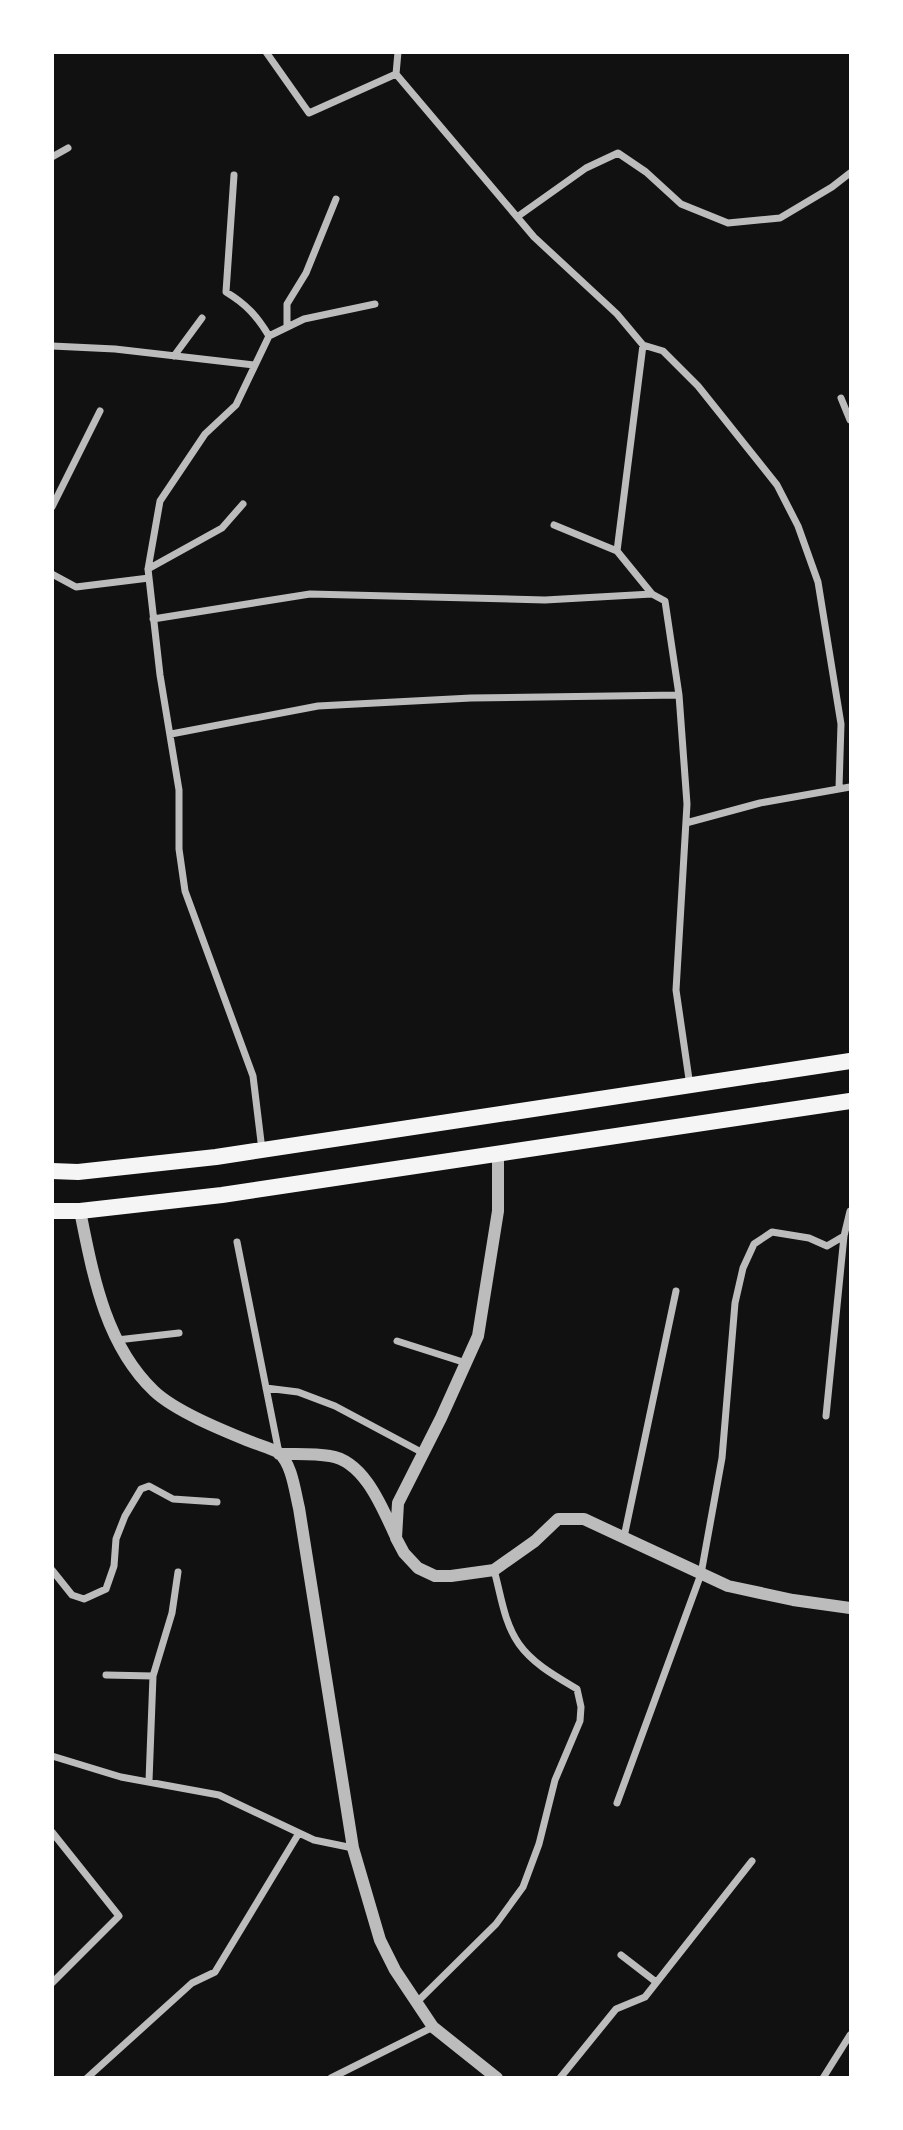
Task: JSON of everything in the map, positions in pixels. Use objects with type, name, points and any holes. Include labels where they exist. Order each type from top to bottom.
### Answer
[{"type":"highway","points":[[52,1171],[92,1170],[262,1150],[850,1061]]},
{"type":"highway","points":[[52,1211],[80,1211],[222,1195],[850,1101]]},
{"type":"street","points":[[266,52],[309,113],[396,74]]},
{"type":"street","points":[[398,52],[396,74],[534,237],[617,314],[643,345],[663,351],[698,386],[777,485],[798,526],[818,582],[841,724],[839,788]]},
{"type":"street","points":[[52,157],[68,148]]},
{"type":"street","points":[[517,216],[586,168],[618,153],[646,172],[681,204],[728,223],[780,218],[850,173]]},
{"type":"street","points":[[234,175],[226,292],[256,315],[269,336]]},
{"type":"street","points":[[287,327],[287,304],[306,273],[336,200]]},
{"type":"street","points":[[262,1150],[253,1076],[185,891],[179,849],[179,790],[153,620],[148,569],[160,501],[205,434],[236,405],[269,336],[304,319],[375,304]]},
{"type":"street","points":[[174,356],[202,317]]},
{"type":"street","points":[[617,551],[643,345]]},
{"type":"street","points":[[52,346],[115,349],[254,365]]},
{"type":"street","points":[[841,398],[850,420]]},
{"type":"street","points":[[52,507],[100,411]]},
{"type":"street","points":[[148,569],[222,528],[243,504]]},
{"type":"street","points":[[554,525],[617,551],[652,594],[665,601],[679,695],[687,804],[676,990],[690,1086]]},
{"type":"street","points":[[52,574],[76,587],[149,578]]},
{"type":"street","points":[[153,620],[310,594],[545,600],[652,594]]},
{"type":"street","points":[[171,734],[318,706],[471,698],[679,695]]},
{"type":"street","points":[[686,823],[760,803],[850,787]]},
{"type":"street","points":[[396,1538],[398,1503],[478,1336],[496,1224],[498,1154]]},
{"type":"street","points":[[80,1211],[94,1279],[117,1340],[126,1357],[155,1392],[198,1419],[279,1454],[332,1456],[349,1464],[362,1476],[404,1553],[418,1568],[435,1576],[494,1570],[535,1541],[558,1519],[584,1519],[728,1586],[793,1600],[850,1608]]},
{"type":"street","points":[[826,1416],[844,1236],[850,1211]]},
{"type":"street","points":[[617,1802],[701,1574],[722,1458],[735,1303],[743,1268],[754,1244],[772,1232],[809,1238],[827,1246],[844,1236]]},
{"type":"street","points":[[237,1242],[279,1454],[289,1469],[299,1508],[353,1848],[380,1940],[395,1970],[433,2027],[497,2077]]},
{"type":"street","points":[[624,1537],[676,1291]]},
{"type":"street","points":[[117,1340],[179,1333]]},
{"type":"street","points":[[397,1341],[466,1363]]},
{"type":"street","points":[[266,1388],[298,1392],[335,1406],[423,1453]]},
{"type":"street","points":[[52,1570],[72,1595],[84,1600],[106,1589],[114,1566],[116,1539],[125,1516],[142,1489],[149,1486],[173,1499],[217,1502]]},
{"type":"street","points":[[416,2004],[496,1924],[523,1887],[539,1844],[555,1780],[580,1721],[581,1707],[577,1689],[546,1669],[520,1645],[508,1624],[494,1570]]},
{"type":"street","points":[[149,1781],[153,1676],[172,1613],[178,1572]]},
{"type":"street","points":[[106,1675],[153,1676]]},
{"type":"street","points":[[52,1756],[121,1777],[219,1795],[314,1840],[353,1848]]},
{"type":"street","points":[[52,1832],[118,1916],[52,1983]]},
{"type":"street","points":[[88,2077],[192,1983],[215,1972],[299,1833]]},
{"type":"street","points":[[560,2077],[616,2009],[645,1997],[752,1861]]},
{"type":"street","points":[[621,1955],[656,1982]]},
{"type":"street","points":[[331,2077],[433,2027]]},
{"type":"street","points":[[823,2077],[850,2035]]}]
